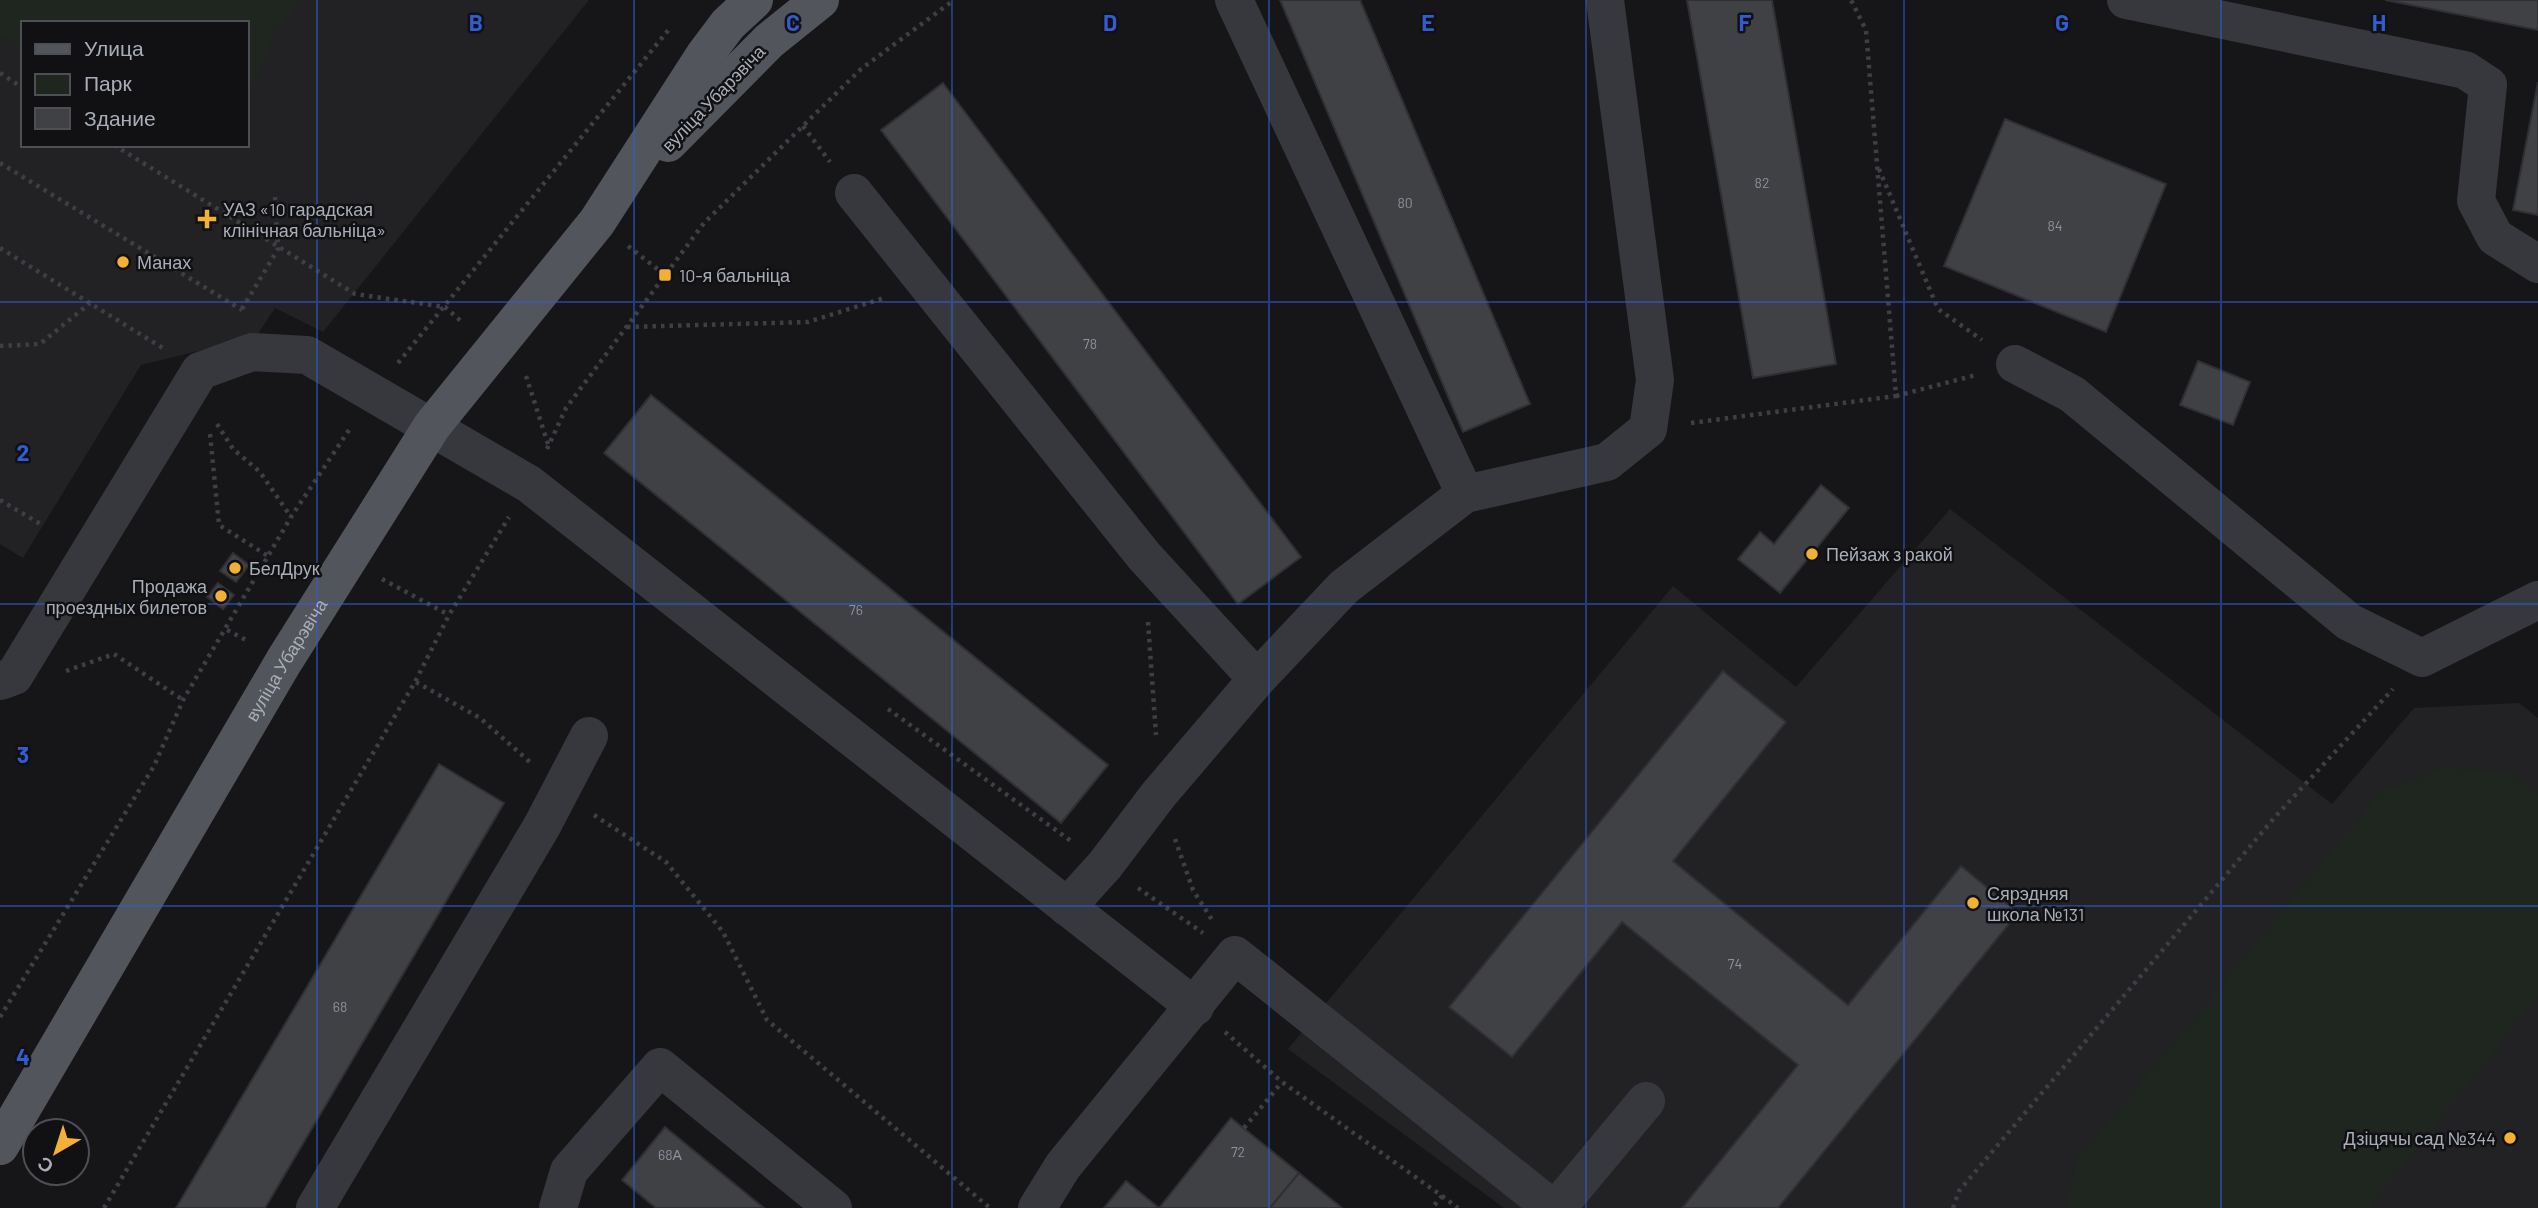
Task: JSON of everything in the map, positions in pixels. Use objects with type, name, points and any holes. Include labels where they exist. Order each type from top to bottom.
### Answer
[{"type":"main road","name":"вуліца Убарэвіча","points":[[611,203],[704,56],[728,24],[754,0]]},
{"type":"main road","name":"вуліца Убарэвіча","points":[[0,1146],[285,660],[432,425],[611,203],[751,58],[820,0]]},
{"type":"street","points":[[1234,0],[1465,494]]},
{"type":"street","points":[[1067,907],[1105,865],[1159,793],[1257,679],[1344,587],[1465,494],[1607,462],[1648,429],[1655,380],[1605,0]]},
{"type":"street","points":[[2126,0],[2465,70],[2488,85],[2476,201],[2495,237],[2538,264]]},
{"type":"street","points":[[853,193],[1144,556],[1257,679]]},
{"type":"street","points":[[0,681],[14,676],[200,371],[252,352],[307,355],[432,425],[529,484],[1195,1007]]},
{"type":"street","points":[[2015,364],[2072,394],[2349,622],[2422,658],[2538,600]]},
{"type":"street","points":[[315,1208],[560,792],[589,736]]},
{"type":"street","points":[[1037,1208],[1063,1166],[1236,956],[1554,1208],[1646,1101]]},
{"type":"street","points":[[558,1208],[569,1171],[660,1067],[833,1208]]},
{"type":"path","points":[[104,1208],[415,682],[449,615],[529,484],[566,408],[704,223],[861,69],[954,0]]},
{"type":"path","points":[[1852,0],[1866,30],[1896,396]]},
{"type":"path","points":[[0,1017],[154,766],[183,700],[291,517],[373,394],[676,20]]},
{"type":"path","points":[[0,73],[21,87]]},
{"type":"path","points":[[117,147],[278,249],[355,294],[445,307]]},
{"type":"path","points":[[0,163],[242,310]]},
{"type":"path","points":[[1877,164],[1938,309],[2015,364]]},
{"type":"path","points":[[236,318],[278,249],[275,197]]},
{"type":"path","points":[[626,327],[808,322],[894,295],[922,278]]},
{"type":"path","points":[[0,346],[40,344],[90,303]]},
{"type":"path","points":[[1648,429],[1896,396],[2015,364]]},
{"type":"path","points":[[525,373],[548,447],[559,455]]},
{"type":"path","points":[[214,419],[233,449],[260,472],[291,517]]},
{"type":"path","points":[[0,500],[42,525]]},
{"type":"path","points":[[381,579],[449,615]]},
{"type":"path","points":[[114,654],[183,700]]},
{"type":"path","points":[[1953,1208],[1959,1191],[2266,828],[2422,658]]},
{"type":"path","points":[[415,682],[480,718],[560,792],[666,862],[723,932],[768,1020],[990,1208]]},
{"type":"path","points":[[881,704],[1236,956]]},
{"type":"path","points":[[1195,1007],[1282,1082],[1458,1208]]},
{"type":"path","points":[[1244,1128],[1282,1082]]},
{"type":"path","points":[[1432,1208],[1441,1196]]},
{"type":"shaded area","name":"УАЗ «10 гарадская клінічная бальніца»","points":[[0,0],[589,0],[323,332],[275,308],[256,337],[141,365],[23,558],[0,544]]},
{"type":"shaded area","name":"Сярэдняя школа №131","points":[[1950,509],[2332,804],[2414,708],[2519,703],[2538,718],[2538,1208],[1504,1208],[1288,1049],[1673,586],[1796,687]]},
{"type":"green space","points":[[0,0],[300,0],[276,33],[248,94],[248,21],[21,21],[21,47],[0,36]]},
{"type":"green space","points":[[2443,768],[2510,772],[2538,795],[2538,997],[2370,1208],[2067,1208],[2075,1162],[2381,791]]},
{"type":"building","points":[[1280,0],[1360,0],[1530,404],[1463,432]]},
{"type":"building","points":[[1687,0],[1772,0],[1836,364],[1753,378]]},
{"type":"building","points":[[2385,0],[2538,0],[2538,30]]},
{"type":"building","points":[[2538,82],[2538,215],[2513,210]]},
{"type":"building","points":[[943,83],[1301,557],[1238,604],[881,130]]},
{"type":"building","points":[[2005,119],[2166,184],[2106,332],[1944,266]]},
{"type":"building","points":[[2198,361],[2250,382],[2233,425],[2180,405]]},
{"type":"building","points":[[651,395],[1108,765],[1061,823],[604,453]]},
{"type":"building","points":[[1821,485],[1849,508],[1780,593],[1738,559],[1760,532],[1774,544]]},
{"type":"building","name":"БелДрук","points":[[233,553],[249,565],[236,582],[220,571]]},
{"type":"building","name":"Продажа проездных билетов","points":[[218,583],[234,595],[223,609],[207,597]]},
{"type":"building","points":[[1723,671],[1786,722],[1673,861],[1848,1005],[1961,866],[2018,913],[1778,1208],[1682,1208],[1798,1065],[1622,922],[1512,1057],[1449,1007]]},
{"type":"building","points":[[439,764],[504,803],[265,1208],[176,1208]]},
{"type":"building","points":[[1231,1118],[1299,1173],[1270,1208],[1159,1208]]},
{"type":"building","points":[[665,1127],[764,1208],[656,1208],[622,1180]]},
{"type":"building","points":[[1299,1173],[1342,1208],[1270,1208]]},
{"type":"building","points":[[1126,1181],[1159,1208],[1104,1208]]},
{"type":"place","name":"УАЗ «10 гарадская клінічная бальніца»","points":[[207,219]]},
{"type":"place","name":"Манах","points":[[123,262]]},
{"type":"place","name":"10-я бальніца","points":[[665,275]]},
{"type":"place","name":"Пейзаж з ракой","points":[[1812,554]]},
{"type":"place","name":"БелДрук","points":[[235,568]]},
{"type":"place","name":"Продажа проездных билетов","points":[[221,596]]},
{"type":"place","name":"Сярэдняя школа №131","points":[[1973,903]]},
{"type":"place","name":"Дзіцячы сад №344","points":[[2510,1138]]}]
